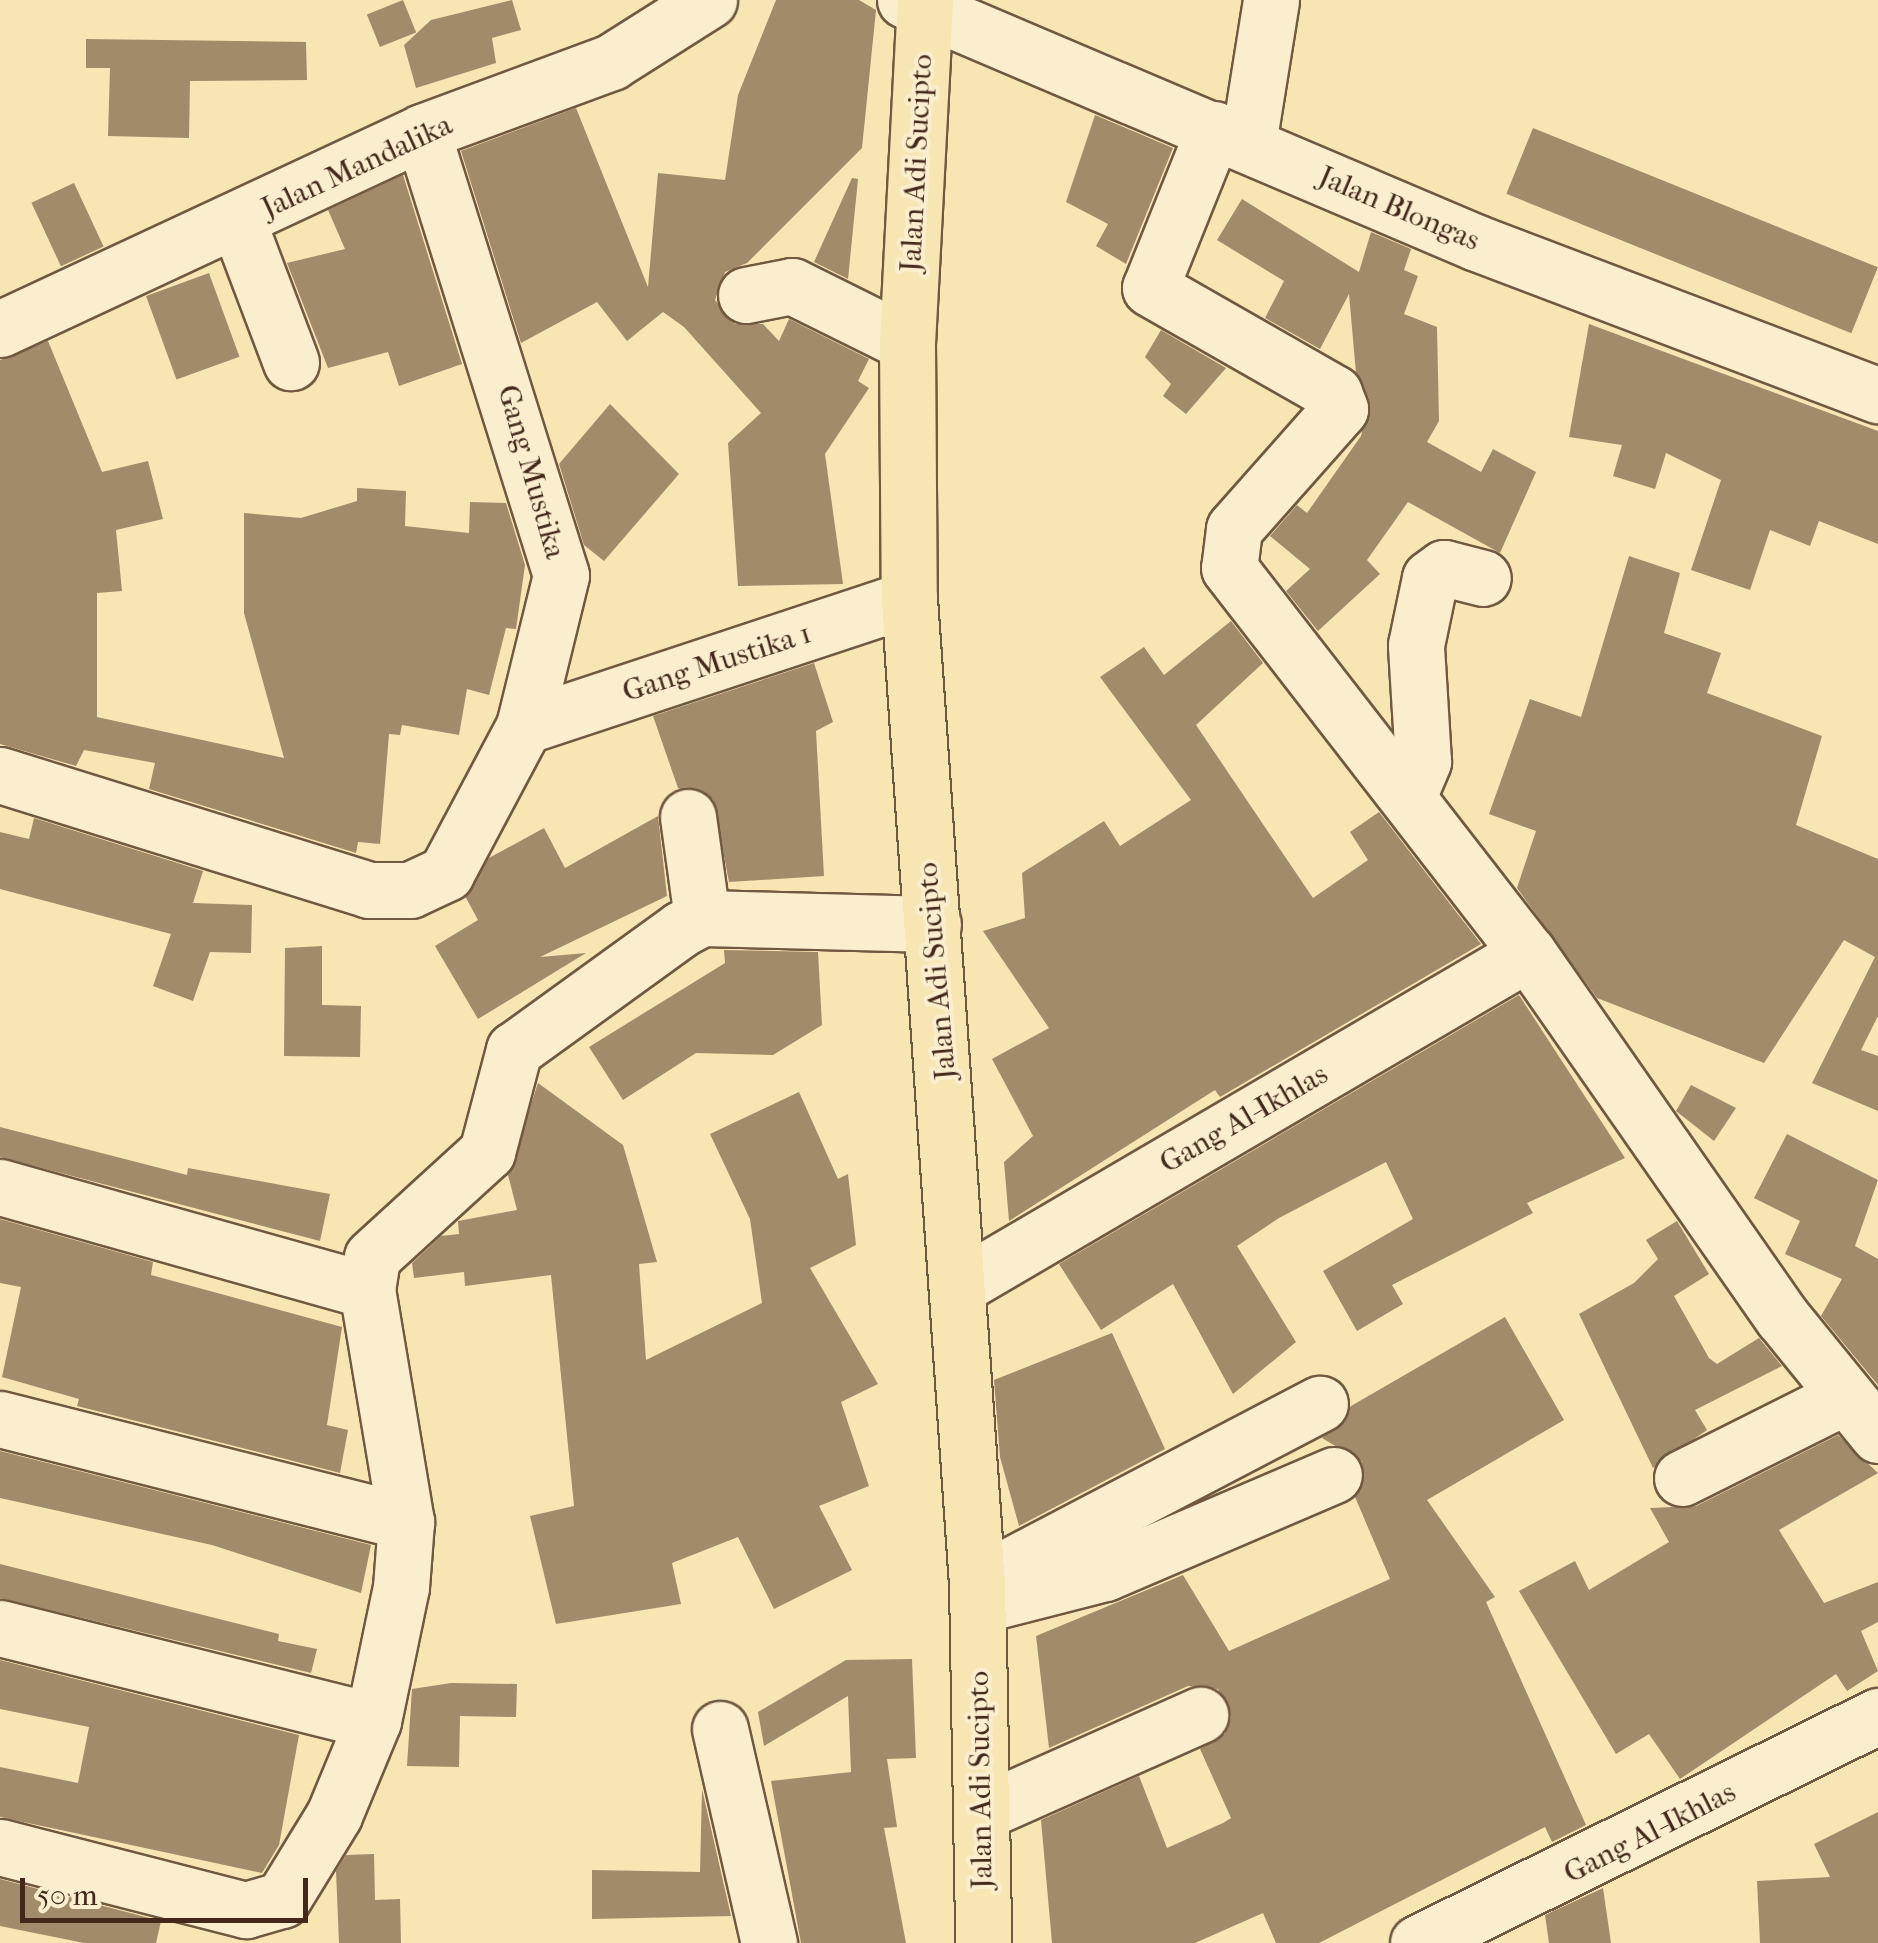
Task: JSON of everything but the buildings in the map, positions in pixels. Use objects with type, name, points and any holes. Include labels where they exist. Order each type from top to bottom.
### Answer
[{"type":"highway","name":"Jalan Adi Sucipto","points":[[919,3],[908,342],[909,599],[961,1285],[978,1594],[983,1943]]},
{"type":"street","name":"Jalan Mandalika","points":[[0,329],[238,222],[422,132],[611,62],[709,0]]},
{"type":"street","points":[[1271,0],[1231,136],[1150,288],[1334,393],[1340,409],[1226,548],[1229,568],[1528,953],[1862,1415],[1682,1478]]},
{"type":"street","name":"Jalan Blongas","points":[[919,3],[1231,136],[1878,395]]},
{"type":"street","name":"Gang Mustika","points":[[0,775],[369,890],[410,890],[446,873],[524,726],[550,637],[558,545],[422,132]]},
{"type":"street","points":[[238,222],[290,362]]},
{"type":"street","points":[[746,295],[792,286],[908,342]]},
{"type":"street","points":[[1408,796],[1423,760],[1416,645],[1430,578],[1444,568],[1483,578]]},
{"type":"street","name":"Gang Mustika 1","points":[[524,726],[909,599]]},
{"type":"street","points":[[688,818],[702,918]]},
{"type":"street","points":[[0,1847],[266,1910],[308,1862],[372,1721],[392,1648],[406,1522],[367,1290],[372,1257],[390,1232],[487,1152],[514,1050],[702,918],[933,924]]},
{"type":"street","name":"Gang Al-Ikhlas","points":[[961,1285],[1528,953]]},
{"type":"street","points":[[0,1188],[367,1290]]},
{"type":"street","points":[[978,1594],[1320,1404]]},
{"type":"street","points":[[0,1419],[406,1522]]},
{"type":"street","points":[[978,1594],[1105,1573],[1334,1475]]},
{"type":"street","points":[[0,1628],[372,1721]]},
{"type":"street","points":[[982,1812],[1200,1715]]},
{"type":"street","name":"Gang Al-Ikhlas","points":[[1418,1943],[1878,1716]]},
{"type":"street","points":[[720,1729],[769,1943]]}]
